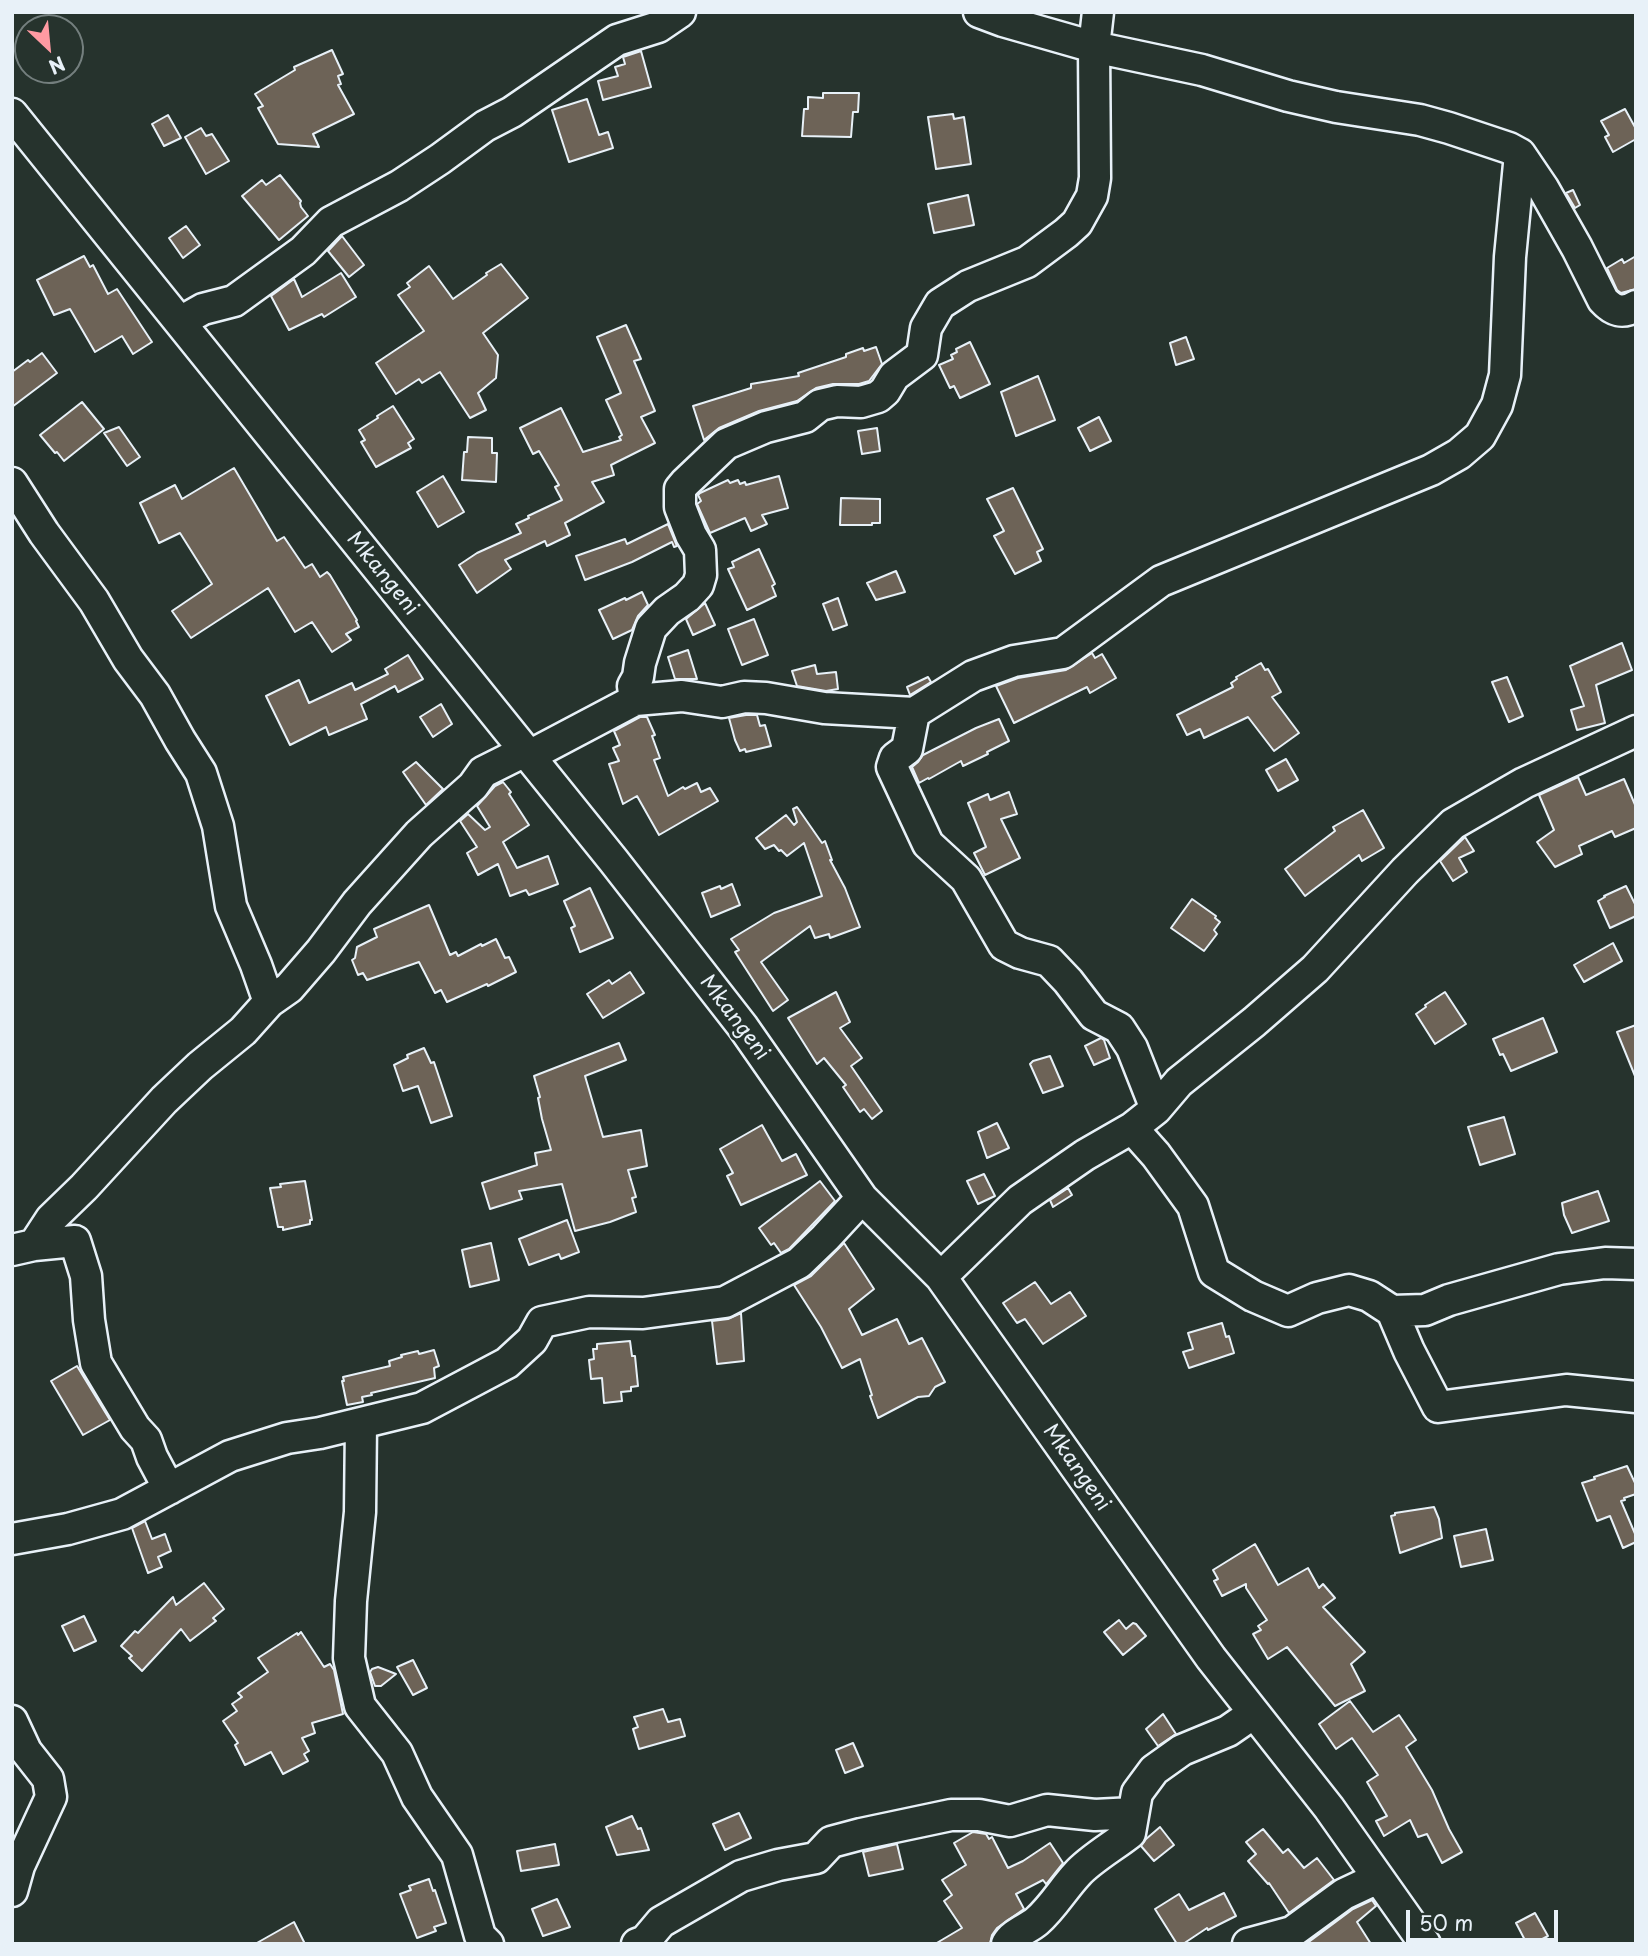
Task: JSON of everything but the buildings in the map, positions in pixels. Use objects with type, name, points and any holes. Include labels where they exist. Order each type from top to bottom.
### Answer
[{"type":"street","points":[[180,322],[203,309],[234,300],[303,251],[331,222],[399,186],[617,40],[658,27],[680,12]]},
{"type":"street","points":[[979,12],[1094,47],[1202,70],[1288,96],[1336,107],[1420,120],[1509,148],[1520,154],[1537,178],[1603,300],[1617,311],[1636,306]]},
{"type":"street","points":[[635,700],[633,686],[638,677],[651,628],[667,611],[687,597],[698,585],[701,575],[701,550],[691,535],[680,507],[680,489],[685,483],[726,444],[766,426],[805,417],[820,405],[838,401],[861,402],[878,397],[894,376],[922,355],[926,328],[940,304],[968,286],[1027,262],[1077,223],[1092,196],[1095,178],[1094,47],[1098,12]]},
{"type":"street","name":"Mkangeni","points":[[12,114],[527,753],[743,1027],[862,1198],[941,1277],[1211,1658],[1329,1808],[1425,1944]]},
{"type":"street","points":[[23,1248],[164,1100],[243,1031],[268,1002],[289,988],[357,903],[419,834],[473,786],[483,772],[635,700],[682,695],[722,702],[766,698],[824,708],[914,713],[973,676],[1014,661],[1063,653],[1161,581],[1431,470],[1459,454],[1480,436],[1497,404],[1506,375],[1510,257],[1520,154]]},
{"type":"street","points":[[12,483],[44,533],[94,601],[128,659],[155,695],[201,773],[218,826],[231,906],[256,965],[268,1002]]},
{"type":"street","points":[[914,713],[907,749],[895,758],[891,767],[928,844],[966,878],[1004,944],[1020,953],[1049,961],[1094,1015],[1119,1028],[1132,1048],[1156,1109]]},
{"type":"street","points":[[941,1277],[1020,1200],[1085,1155],[1132,1128],[1156,1109],[1179,1082],[1315,969],[1405,871],[1454,824],[1524,783],[1636,731]]},
{"type":"street","points":[[1132,1128],[1156,1155],[1193,1206],[1214,1272],[1253,1296],[1288,1311],[1317,1298],[1349,1290],[1369,1296],[1392,1311],[1438,1407],[1566,1390],[1636,1397]]},
{"type":"street","points":[[12,1539],[68,1529],[122,1514],[230,1456],[287,1437],[320,1433],[422,1408],[507,1363],[532,1340],[542,1322],[589,1312],[643,1313],[725,1302],[799,1263],[862,1198]]},
{"type":"street","points":[[23,1248],[75,1241],[86,1276],[96,1363],[135,1428],[146,1440],[152,1458],[169,1489]]},
{"type":"street","points":[[1392,1311],[1425,1310],[1449,1300],[1559,1269],[1605,1263],[1636,1264]]},
{"type":"street","points":[[361,1424],[360,1512],[351,1601],[349,1658],[360,1706],[397,1753],[416,1797],[457,1855],[474,1941]]},
{"type":"street","points":[[1007,1944],[1010,1938],[1037,1921],[1058,1900],[1078,1872],[1130,1833],[1137,1793],[1154,1770],[1182,1751],[1228,1731],[1254,1713]]},
{"type":"street","points":[[12,1721],[26,1751],[48,1779],[51,1797],[19,1866],[12,1891]]},
{"type":"street","points":[[637,1944],[645,1941],[661,1922],[741,1876],[816,1858],[831,1842],[951,1815],[979,1815],[1010,1821],[1047,1810],[1095,1815],[1133,1813]]},
{"type":"street","points":[[1248,1944],[1292,1932],[1345,1894],[1378,1878]]}]
